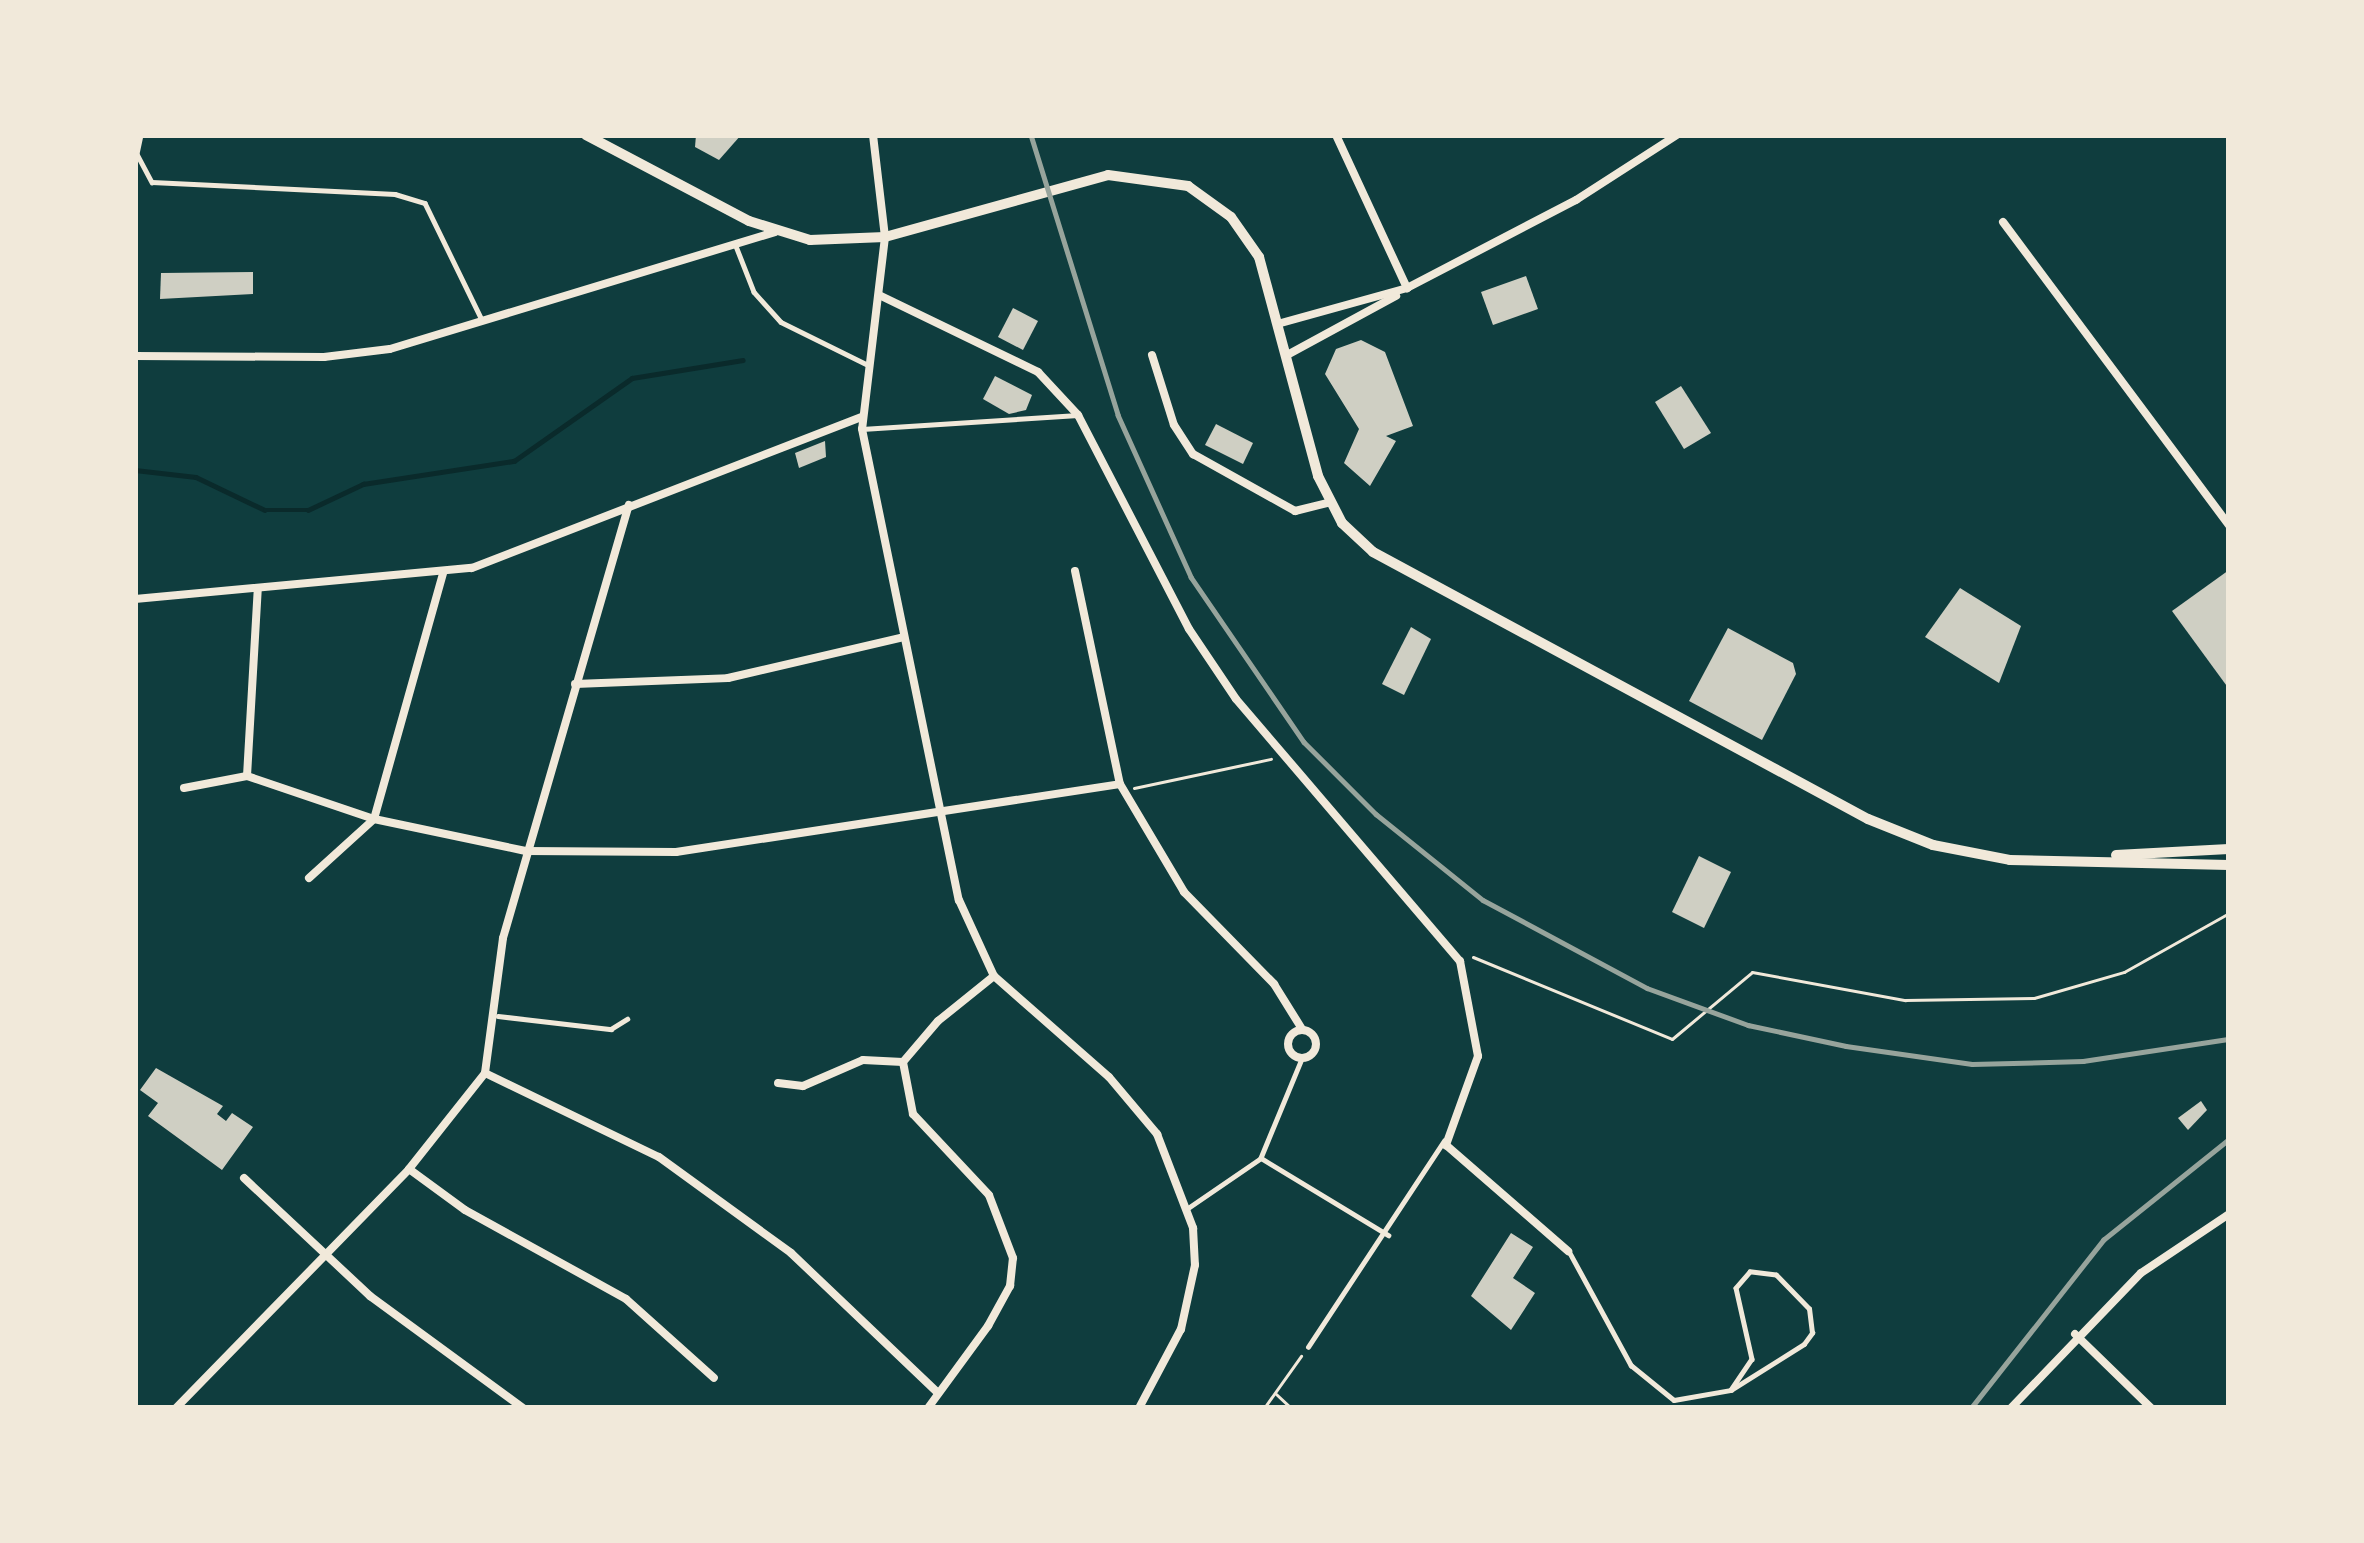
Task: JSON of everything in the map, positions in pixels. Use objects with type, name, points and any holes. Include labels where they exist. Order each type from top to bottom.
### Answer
[{"type":"main road","points":[[586,135],[777,231],[850,243],[885,237],[1058,184],[1162,177],[1210,202],[1247,237],[1281,323],[1330,502],[1357,539],[1419,581],[1868,819],[1960,853],[2065,862],[2229,865]]},
{"type":"main road","points":[[2065,862],[2226,848]]},
{"type":"street","points":[[873,135],[885,237],[866,364],[862,429],[900,638],[968,928],[994,976],[1135,1103],[1188,1208],[1190,1295],[1139,1408]]},
{"type":"street","points":[[1336,135],[1407,288]]},
{"type":"street","points":[[1288,353],[1544,218],[1677,135]]},
{"type":"street","points":[[2003,222],[2229,525]]},
{"type":"street","points":[[135,356],[324,357],[390,349],[777,231]]},
{"type":"street","points":[[1281,323],[1407,288]]},
{"type":"street","points":[[879,295],[1038,372],[1078,415],[1189,629],[1281,757],[1460,961],[1478,1056],[1445,1139],[1460,1163],[1568,1251]]},
{"type":"street","points":[[1152,355],[1174,425],[1193,454],[1295,511],[1330,502]]},
{"type":"street","points":[[135,599],[443,574],[861,417]]},
{"type":"street","points":[[176,1408],[409,1169],[485,1073],[497,1016],[503,938],[629,505]]},
{"type":"street","points":[[1075,571],[1123,787],[1184,892],[1274,984],[1317,1045],[1302,1059],[1288,1043],[1302,1029]]},
{"type":"street","points":[[309,878],[374,819],[443,574]]},
{"type":"street","points":[[248,776],[258,588]]},
{"type":"street","points":[[575,684],[728,678],[900,638]]},
{"type":"street","points":[[184,788],[248,776],[374,819],[526,851],[676,852],[1123,787]]},
{"type":"street","points":[[778,1083],[803,1086],[863,1060],[903,1062],[994,976]]},
{"type":"street","points":[[903,1062],[913,1114],[989,1195],[1013,1258],[1010,1286],[988,1326],[928,1408]]},
{"type":"street","points":[[485,1073],[676,1168],[791,1253],[938,1393]]},
{"type":"street","points":[[409,1169],[465,1210],[626,1299],[714,1378]]},
{"type":"street","points":[[244,1178],[370,1296],[523,1408]]},
{"type":"street","points":[[2011,1408],[2075,1334],[2141,1273],[2229,1214]]},
{"type":"street","points":[[2075,1334],[2151,1408]]},
{"type":"lane","points":[[141,135],[137,154],[152,182],[395,194],[424,203],[482,320]]},
{"type":"lane","points":[[736,246],[754,292],[782,322],[866,364]]},
{"type":"lane","points":[[862,429],[1078,415]]},
{"type":"lane","points":[[497,1016],[611,1030],[627,1018]]},
{"type":"lane","points":[[1188,1208],[1261,1157],[1302,1059]]},
{"type":"lane","points":[[1308,1347],[1388,1235],[1445,1139]]},
{"type":"lane","points":[[1261,1157],[1388,1235]]},
{"type":"lane","points":[[1568,1251],[1631,1365],[1659,1395],[1690,1401],[1732,1390],[1812,1334],[1809,1309],[1767,1271],[1750,1272],[1736,1288],[1751,1359],[1732,1390]]},
{"type":"path","points":[[1123,787],[1281,757]]},
{"type":"path","points":[[1460,961],[1490,958],[1668,1040],[1741,977],[1759,970],[1905,1000],[2034,998],[2124,972],[2229,913]]},
{"type":"path","points":[[1264,1408],[1308,1347]]},
{"type":"path","points":[[1275,1393],[1291,1408]]},
{"type":"building","points":[[696,135],[741,135],[719,160],[695,147]]},
{"type":"building","points":[[253,272],[253,294],[160,299],[161,273]]},
{"type":"building","points":[[1526,276],[1538,309],[1493,325],[1481,292]]},
{"type":"building","points":[[1013,308],[1038,321],[1023,350],[998,337]]},
{"type":"building","points":[[1361,340],[1385,352],[1413,426],[1386,436],[1396,441],[1370,486],[1344,463],[1359,429],[1325,374],[1336,349]]},
{"type":"building","points":[[995,376],[1032,395],[1026,410],[1009,414],[983,399]]},
{"type":"building","points":[[1681,386],[1711,433],[1684,449],[1655,402]]},
{"type":"building","points":[[1216,424],[1253,443],[1243,464],[1205,445]]},
{"type":"building","points":[[825,441],[826,457],[799,468],[795,453]]},
{"type":"building","points":[[2229,570],[2229,689],[2172,611]]},
{"type":"building","points":[[1960,588],[2021,626],[1999,683],[1925,637]]},
{"type":"building","points":[[1411,627],[1431,639],[1404,695],[1382,684]]},
{"type":"building","points":[[1728,628],[1793,663],[1796,674],[1762,740],[1689,701]]},
{"type":"building","points":[[1699,856],[1731,872],[1704,928],[1672,912]]},
{"type":"building","points":[[156,1068],[223,1106],[217,1114],[226,1121],[232,1113],[253,1127],[222,1170],[148,1116],[158,1103],[140,1090]]},
{"type":"building","points":[[2201,1101],[2207,1110],[2188,1130],[2178,1118]]},
{"type":"building","points":[[1511,1233],[1533,1247],[1513,1278],[1535,1293],[1511,1330],[1471,1296]]},
{"type":"waterway","points":[[135,470],[196,477],[265,510],[308,510],[363,484],[514,461],[632,378],[743,360]]},
{"type":"railway","points":[[1031,135],[1118,415],[1191,577],[1304,742],[1376,814],[1483,900],[1647,988],[1748,1025],[1846,1046],[1972,1064],[2083,1061],[2229,1039]]},
{"type":"railway","points":[[1971,1408],[2103,1240],[2229,1139]]}]
